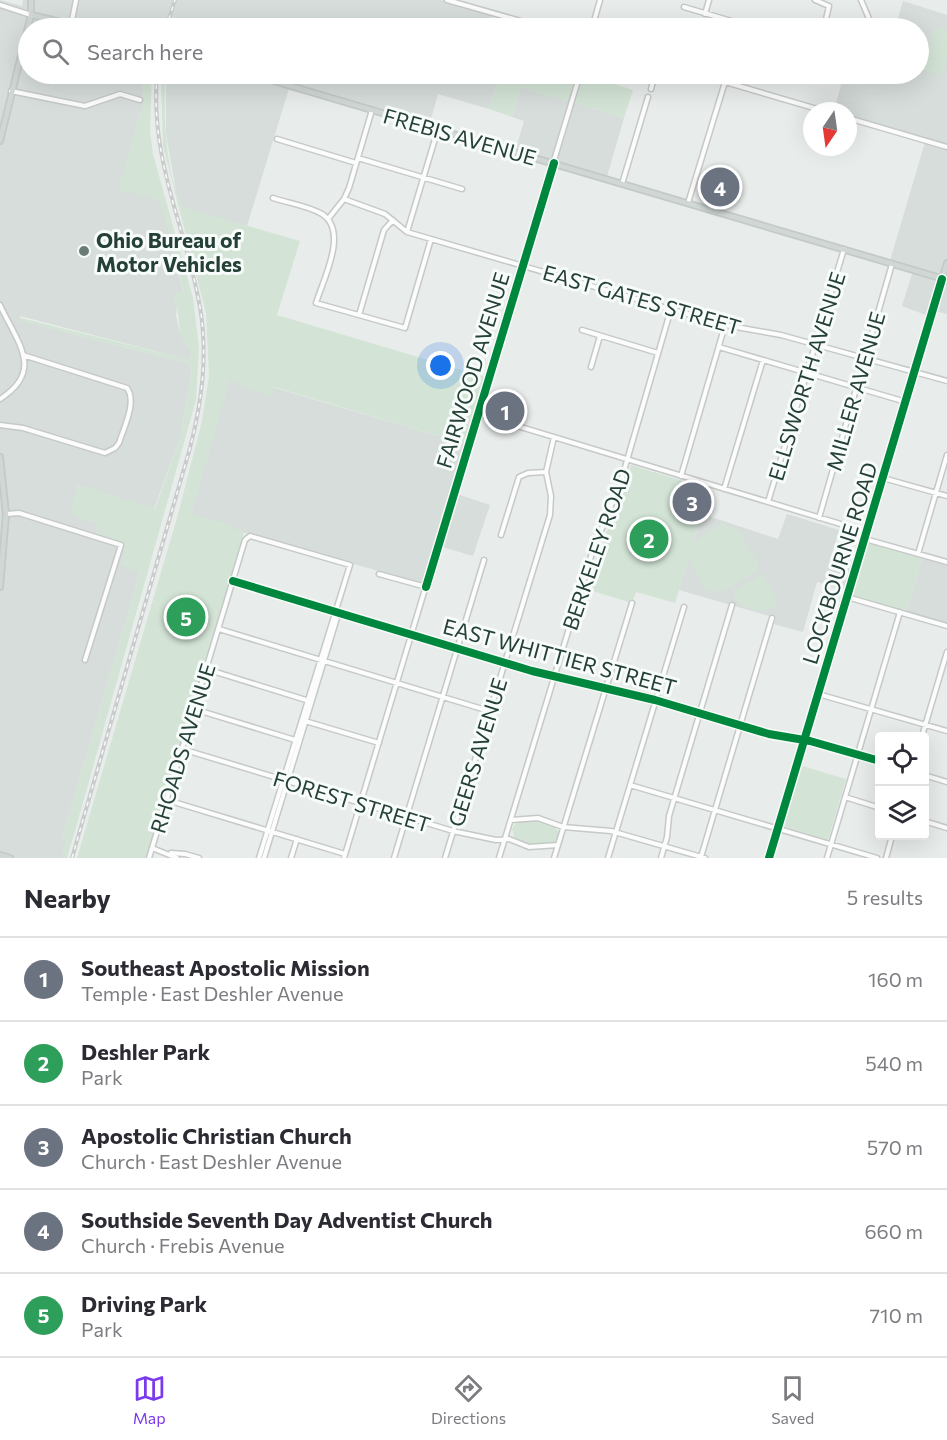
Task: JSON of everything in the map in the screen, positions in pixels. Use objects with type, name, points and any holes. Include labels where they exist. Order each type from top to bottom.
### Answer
[{"type":"main road","points":[[30,18],[31,0]]},
{"type":"main road","points":[[31,15],[43,18]]},
{"type":"main road","points":[[0,141],[18,64]]},
{"type":"main road","name":"FREBIS AVENUE","points":[[284,84],[945,279]]},
{"type":"main road","name":"LOCKBOURNE ROAD","points":[[769,858],[945,279],[947,263]]},
{"type":"main road","points":[[0,457],[6,514],[0,587]]},
{"type":"main road","points":[[0,855],[10,858]]},
{"type":"street","points":[[72,18],[76,0]]},
{"type":"street","points":[[447,0],[463,2],[513,18]]},
{"type":"street","points":[[595,18],[600,0]]},
{"type":"street","points":[[705,14],[708,0]]},
{"type":"street","points":[[815,0],[829,6],[826,18]]},
{"type":"street","points":[[861,0],[869,18]]},
{"type":"street","points":[[0,5],[31,15]]},
{"type":"street","points":[[684,8],[719,18]]},
{"type":"street","name":"FAIRWOOD AVENUE","points":[[345,856],[577,84]]},
{"type":"street","points":[[651,89],[652,84]]},
{"type":"street","points":[[688,203],[724,84]]},
{"type":"street","points":[[735,84],[803,105]]},
{"type":"street","points":[[11,91],[85,106],[120,94],[140,100]]},
{"type":"street","points":[[622,184],[648,98]]},
{"type":"street","points":[[328,219],[344,200],[372,110]]},
{"type":"street","points":[[857,121],[947,147]]},
{"type":"street","points":[[406,232],[438,129]]},
{"type":"street","points":[[277,139],[462,189]]},
{"type":"street","points":[[273,198],[315,211],[328,219],[333,227],[334,240],[316,303],[405,328],[431,239]]},
{"type":"street","name":"EAST GATES STREET","points":[[344,200],[382,213],[406,232],[725,325],[815,345],[947,381]]},
{"type":"street","points":[[359,315],[384,230],[393,220]]},
{"type":"street","name":"ELLSWORTH AVENUE","points":[[768,502],[844,249]]},
{"type":"street","name":"MILLER AVENUE","points":[[819,518],[892,264]]},
{"type":"street","points":[[0,305],[23,355],[26,368],[24,375],[0,399]]},
{"type":"street","name":"BERKELEY ROAD","points":[[499,858],[592,553],[621,482],[671,309]]},
{"type":"street","points":[[681,476],[725,325]]},
{"type":"street","points":[[582,330],[658,353]]},
{"type":"street","points":[[591,367],[600,336]]},
{"type":"street","points":[[719,347],[906,402]]},
{"type":"street","points":[[0,425],[22,428],[99,452],[110,452],[119,443],[131,403],[131,394],[127,388],[23,355]]},
{"type":"street","points":[[724,489],[763,360]]},
{"type":"street","points":[[478,414],[867,532]]},
{"type":"street","name":"GEERS AVENUE","points":[[445,858],[550,515],[551,496],[546,472],[554,437]]},
{"type":"street","points":[[918,554],[947,455]]},
{"type":"street","points":[[501,535],[519,477],[528,473],[546,472]]},
{"type":"street","points":[[883,478],[947,496]]},
{"type":"street","points":[[6,514],[19,513],[121,545],[85,660]]},
{"type":"street","name":"RHOADS AVENUE","points":[[149,858],[245,540],[250,536],[350,565],[336,612]]},
{"type":"street","points":[[865,539],[947,562]]},
{"type":"street","points":[[394,858],[484,560]]},
{"type":"street","points":[[380,574],[426,587]]},
{"type":"street","name":"EAST WHITTIER STREET","points":[[233,581],[504,663],[656,699],[740,725],[875,760]]},
{"type":"street","points":[[848,597],[947,626]]},
{"type":"street","points":[[554,858],[632,603]]},
{"type":"street","points":[[661,858],[674,798],[732,605]]},
{"type":"street","points":[[608,858],[684,607]]},
{"type":"street","points":[[264,858],[270,831],[336,612]]},
{"type":"street","points":[[827,858],[900,612]]},
{"type":"street","points":[[511,820],[538,818],[563,827],[615,832],[703,857],[772,618]]},
{"type":"street","points":[[219,629],[489,711]]},
{"type":"street","points":[[923,732],[947,652]]},
{"type":"street","points":[[285,780],[295,740],[303,720],[306,700],[321,660]]},
{"type":"street","points":[[206,669],[306,700]]},
{"type":"street","points":[[940,677],[947,679]]},
{"type":"street","points":[[818,694],[947,731]]},
{"type":"street","points":[[194,709],[295,740]]},
{"type":"street","points":[[303,720],[379,744]]},
{"type":"street","name":"FOREST STREET","points":[[182,749],[453,831],[537,848],[558,845]]},
{"type":"street","points":[[929,777],[947,782]]},
{"type":"street","points":[[630,785],[877,858]]},
{"type":"street","points":[[845,797],[875,807]]},
{"type":"street","points":[[167,800],[297,839],[345,856]]},
{"type":"street","points":[[929,823],[947,828]]},
{"type":"street","points":[[259,858],[270,831]]},
{"type":"street","points":[[291,858],[297,839]]},
{"type":"street","points":[[885,858],[891,840]]},
{"type":"street","points":[[152,848],[177,858]]},
{"type":"street","points":[[171,854],[185,854],[199,858]]},
{"type":"shaded area","points":[[0,0],[22,6],[23,0],[441,0],[492,16],[491,18],[18,18],[18,84],[144,84],[143,104],[119,189],[159,199],[172,234],[174,258],[184,293],[177,305],[176,316],[180,333],[191,352],[189,360],[20,316],[19,320],[189,364],[192,368],[180,438],[154,509],[78,485],[74,515],[99,524],[96,535],[119,542],[140,572],[62,838],[67,840],[61,858],[0,858]]},
{"type":"shaded area","points":[[903,1],[947,15],[947,314],[933,310],[931,317],[902,306],[913,271],[889,264],[926,139],[857,119],[857,102],[836,102],[841,84],[929,84],[929,18],[898,18]]},
{"type":"shaded area","points":[[166,84],[497,84],[489,109],[438,94],[429,127],[290,85],[247,226],[183,208],[177,197],[166,134]]},
{"type":"shaded area","points":[[521,87],[624,118],[606,180],[515,152],[524,121],[512,117]]},
{"type":"shaded area","points":[[231,375],[465,444],[467,448],[454,493],[490,505],[473,556],[439,546],[427,585],[190,517]]},
{"type":"shaded area","points":[[481,390],[521,403],[514,426],[474,414]]},
{"type":"shaded area","points":[[702,514],[778,539],[787,514],[839,530],[831,557],[852,563],[844,590],[817,582],[803,632],[774,624],[776,618],[679,590]]},
{"type":"shaded area","points":[[923,555],[947,562],[947,627],[906,614]]},
{"type":"green space","points":[[934,27],[947,30],[947,56],[942,75],[929,72],[929,47]]},
{"type":"green space","points":[[144,84],[152,84],[150,131],[153,154],[193,298],[199,347],[196,400],[67,858],[61,858],[66,840],[62,838],[140,572],[120,565],[125,550],[119,542],[96,535],[98,524],[74,515],[70,510],[79,485],[155,509],[180,438],[192,368],[189,364],[19,320],[17,317],[189,360],[191,352],[180,333],[177,305],[173,301],[176,291],[184,292],[159,200],[118,189],[143,104]]},
{"type":"green space","points":[[161,84],[165,84],[165,123],[169,161],[177,195],[183,207],[300,241],[277,315],[485,377],[465,444],[274,387],[271,396],[265,395],[230,380],[191,514],[221,522],[244,533],[147,858],[77,858],[177,518],[202,421],[209,376],[206,313],[163,146]]},
{"type":"green space","points":[[497,84],[574,84],[569,102],[521,87],[512,117],[489,109]]},
{"type":"green space","points":[[580,84],[614,84],[633,90],[624,118],[574,103]]},
{"type":"green space","points":[[631,465],[686,482],[678,507],[702,514],[693,544],[722,522],[738,531],[758,563],[756,571],[723,591],[705,591],[690,558],[693,545],[675,603],[636,592],[632,603],[586,589]]},
{"type":"green space","points":[[867,542],[922,558],[907,611],[852,595]]},
{"type":"green space","points":[[760,575],[763,576],[777,599],[777,606],[771,609],[753,610],[733,595],[736,589]]},
{"type":"green space","points":[[802,766],[846,779],[828,840],[783,826]]},
{"type":"green space","points":[[524,820],[552,825],[559,833],[557,840],[547,845],[536,846],[515,840],[512,829],[516,823]]},
{"type":"water","points":[[178,599],[191,604],[190,607],[186,607],[192,610],[187,617],[182,616],[183,612],[174,610]]},
{"type":"railway","points":[[169,18],[175,0]]},
{"type":"railway","points":[[72,858],[190,448],[198,413],[204,361],[200,307],[170,192],[159,136],[157,84]]},
{"type":"cycle path","points":[[426,587],[554,163]]},
{"type":"cycle path","points":[[769,858],[942,279]]},
{"type":"cycle path","points":[[233,581],[532,671],[655,700],[769,734],[810,741],[875,760]]},
{"type":"place","name":"Southside Seventh Day Adventist Church","points":[[720,187]]},
{"type":"place","name":"Ohio Bureau of Motor Vehicles","points":[[84,251]]},
{"type":"place","name":"Southeast Apostolic Mission","points":[[505,411]]},
{"type":"place","name":"Apostolic Christian Church","points":[[692,502]]},
{"type":"place","name":"Deshler Park","points":[[649,539]]},
{"type":"place","name":"Driving Park","points":[[186,617]]}]
